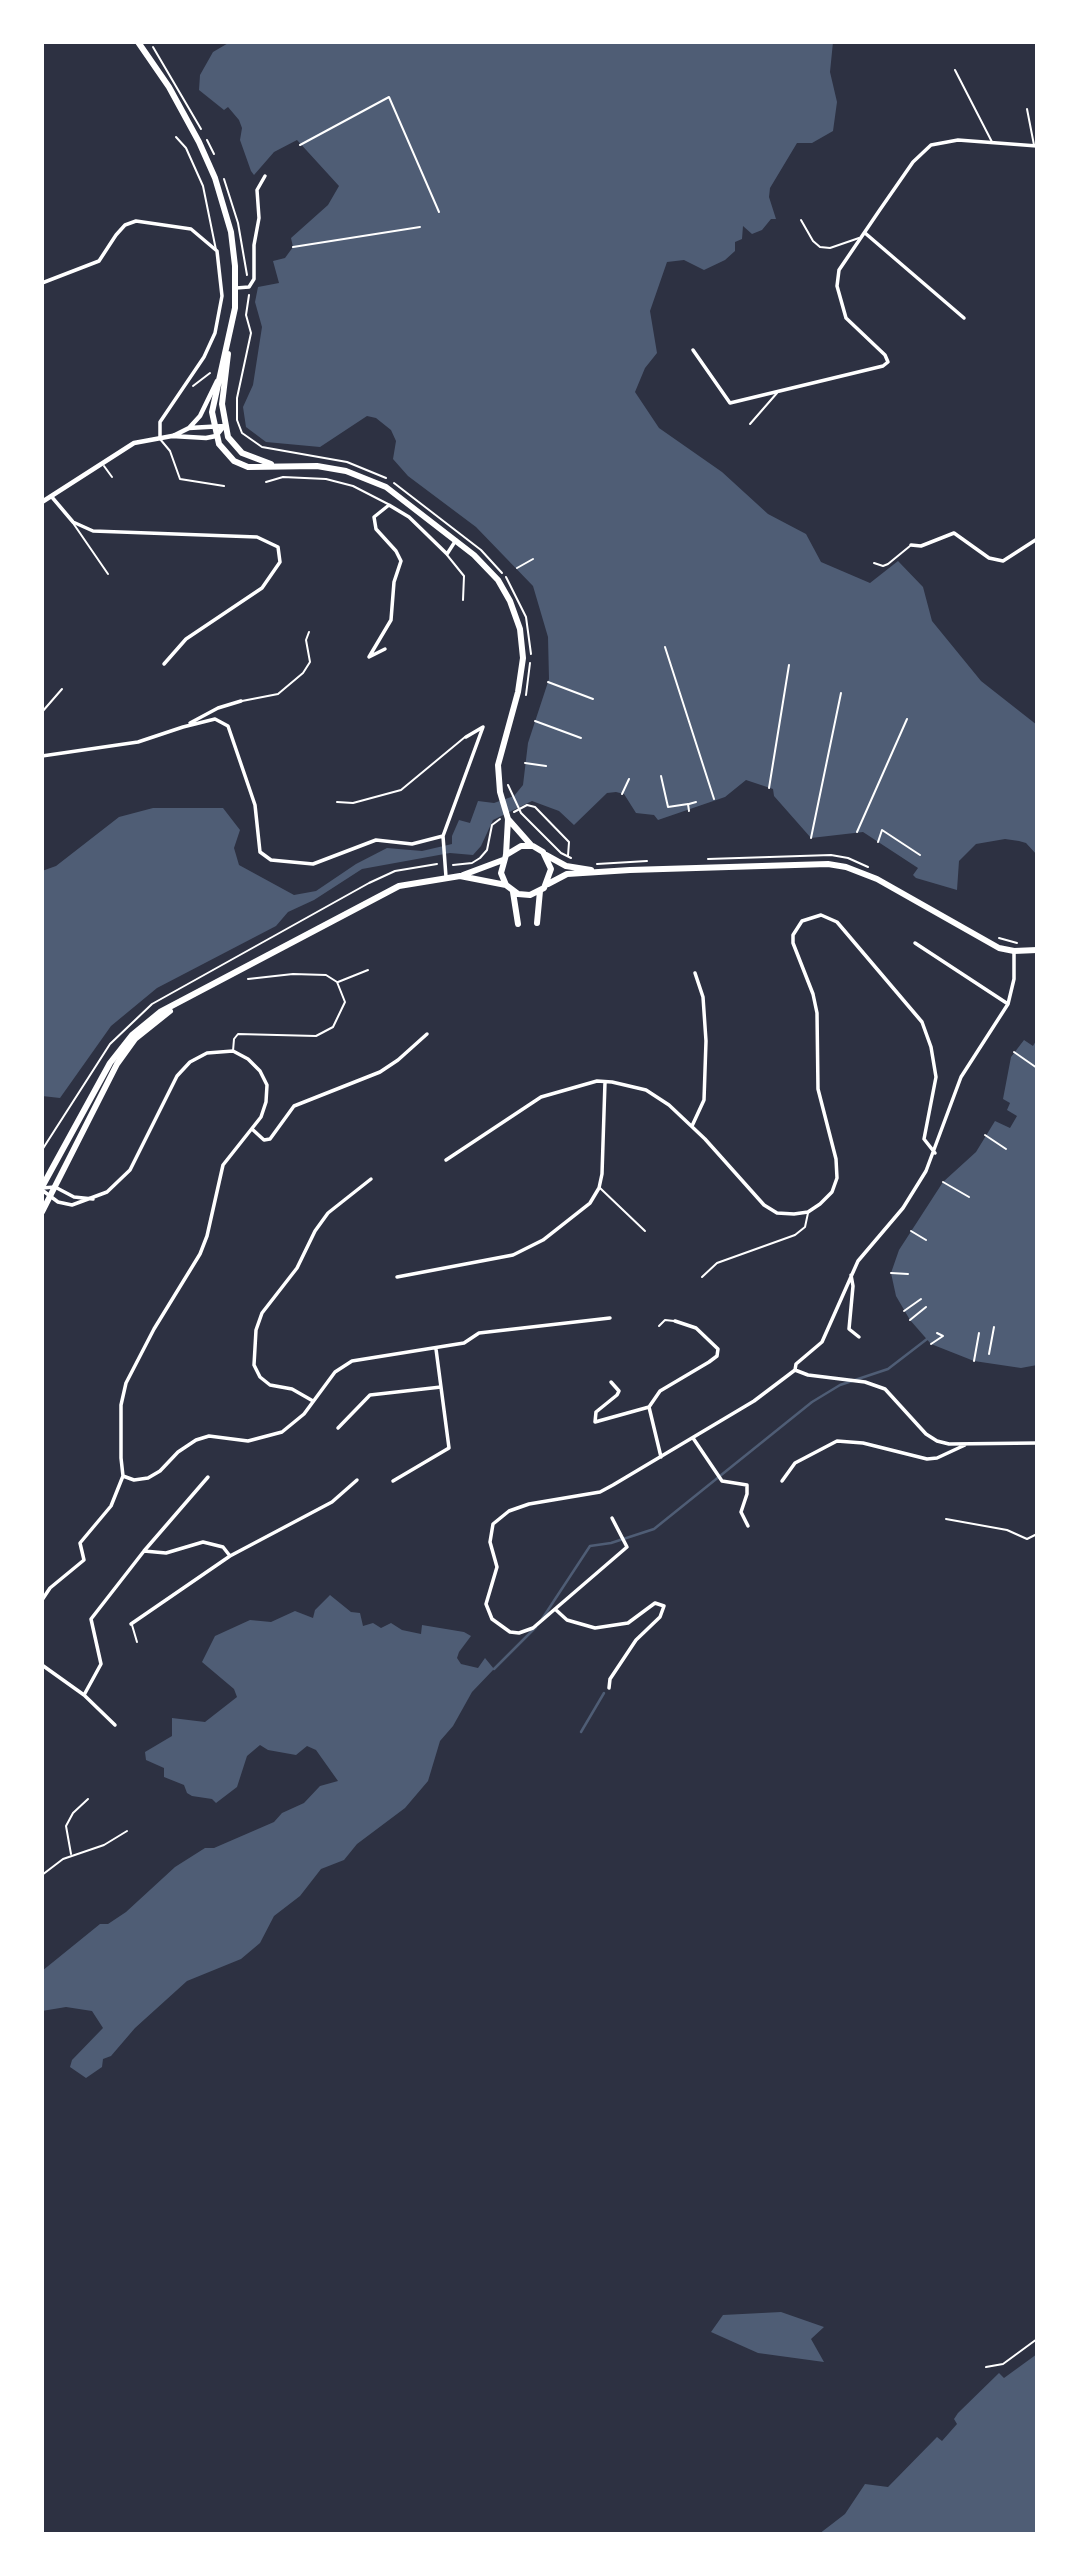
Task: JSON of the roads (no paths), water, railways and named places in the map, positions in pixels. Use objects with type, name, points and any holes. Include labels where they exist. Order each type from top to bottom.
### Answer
[{"type":"main road","points":[[138,42],[174,96],[215,178],[231,232],[236,288],[222,404],[224,426],[232,443],[242,453],[278,465]]},
{"type":"main road","points":[[229,342],[213,399],[213,425],[216,436],[229,456],[241,464],[257,467],[278,465],[332,468],[375,482],[396,493],[456,540],[498,580],[510,601],[520,629],[522,670],[499,756],[502,799],[508,819],[501,873],[506,885],[513,892],[530,895],[540,891],[546,884],[551,869],[545,855]]},
{"type":"main road","points":[[508,819],[545,855],[566,866],[603,872]]},
{"type":"main road","points":[[460,876],[505,857],[521,846],[533,846]]},
{"type":"main road","points":[[546,884],[567,874],[802,864],[846,867],[877,879],[979,938],[1014,951],[1037,950]]},
{"type":"main road","points":[[42,1188],[99,1081],[121,1048],[160,1012],[384,892],[410,883],[460,876],[506,885]]},
{"type":"main road","points":[[537,923],[540,891]]},
{"type":"main road","points":[[513,892],[517,924]]},
{"type":"main road","points":[[42,1212],[117,1064],[146,1028],[183,1001]]},
{"type":"street","points":[[693,350],[730,403],[883,366],[888,362],[885,355],[846,318],[839,302],[839,270],[913,162],[931,145],[944,140],[1036,146]]},
{"type":"street","points":[[236,288],[249,287],[255,278],[254,245],[259,218],[257,190],[265,176]]},
{"type":"street","points":[[42,283],[95,263],[125,225],[136,221],[191,229],[216,251],[221,273],[221,312],[209,349],[160,422],[160,438]]},
{"type":"street","points":[[864,235],[964,318]]},
{"type":"street","points":[[189,428],[200,416],[217,382]]},
{"type":"street","points":[[172,436],[189,428],[224,426]]},
{"type":"street","points":[[42,502],[134,443],[172,436],[216,436],[224,426]]},
{"type":"street","points":[[51,496],[73,522],[93,531],[257,537],[278,547],[280,562],[262,588],[186,639],[164,664]]},
{"type":"street","points":[[385,649],[372,658],[369,657],[391,620],[394,582],[400,566],[400,556],[373,521],[376,514],[389,505],[422,529],[447,554],[456,540]]},
{"type":"street","points":[[911,545],[921,546],[954,533],[989,558],[1003,561],[1037,539]]},
{"type":"street","points":[[183,727],[218,708],[241,701]]},
{"type":"street","points":[[42,756],[138,743],[215,719],[228,726],[255,805],[260,852],[271,860],[313,864],[376,841],[412,844],[443,836]]},
{"type":"street","points":[[446,877],[443,836],[483,727],[466,737]]},
{"type":"street","points":[[446,1160],[541,1097],[605,1082],[646,1090],[692,1126],[764,1205],[777,1213],[808,1212],[832,1192],[837,1178],[836,1159],[818,1089],[815,1003],[793,943],[797,927],[811,917],[829,917],[837,922],[922,1022],[931,1047],[936,1077],[924,1139],[935,1153]]},
{"type":"street","points":[[915,943],[1008,1004]]},
{"type":"street","points":[[612,1518],[627,1547],[541,1623],[519,1633],[510,1632],[492,1619],[486,1604],[497,1567],[490,1542],[493,1524],[509,1511],[528,1504],[600,1492],[757,1399],[795,1370],[796,1364],[822,1342],[851,1275],[863,1255],[903,1208],[935,1153],[961,1077],[1008,1004],[1014,979],[1014,951]]},
{"type":"street","points":[[692,1126],[704,1100],[706,1041],[703,997],[695,973]]},
{"type":"street","points":[[252,1129],[264,1140],[270,1139],[282,1118],[294,1106],[380,1072],[427,1034]]},
{"type":"street","points":[[42,1188],[50,1197],[72,1205],[96,1199],[107,1192],[130,1170],[177,1076],[190,1062],[207,1053],[233,1051],[248,1059],[267,1085],[266,1102],[252,1129],[223,1165],[207,1236],[200,1254],[154,1329],[126,1383],[120,1432],[123,1476],[111,1506],[79,1543],[84,1560],[50,1588],[42,1600]]},
{"type":"street","points":[[397,1277],[513,1255],[567,1224],[590,1203],[599,1188],[605,1122],[605,1082]]},
{"type":"street","points":[[313,1401],[292,1389],[270,1385],[260,1377],[254,1365],[256,1330],[261,1313],[297,1268],[315,1231],[328,1213],[371,1180]]},
{"type":"street","points":[[42,1188],[55,1187],[74,1197],[96,1199]]},
{"type":"street","points":[[851,1275],[853,1286],[849,1329],[859,1337]]},
{"type":"street","points":[[123,1476],[134,1480],[148,1478],[195,1440],[209,1436],[248,1441],[269,1437],[293,1424],[334,1372],[352,1361],[436,1349],[464,1343],[479,1334],[610,1318]]},
{"type":"street","points":[[611,1382],[619,1391],[596,1412],[595,1422],[649,1407],[660,1391],[717,1356],[715,1343],[703,1333],[675,1321]]},
{"type":"street","points":[[393,1481],[449,1448],[436,1349]]},
{"type":"street","points":[[795,1370],[808,1375],[865,1382],[885,1389],[926,1434],[949,1444],[1016,1441],[1037,1443]]},
{"type":"street","points":[[338,1427],[370,1395],[441,1387]]},
{"type":"street","points":[[649,1407],[661,1457]]},
{"type":"street","points":[[693,1438],[722,1481],[747,1485],[741,1512],[748,1526]]},
{"type":"street","points":[[782,1481],[795,1463],[837,1441],[863,1443],[927,1459],[937,1458],[967,1444]]},
{"type":"street","points":[[84,1695],[101,1664],[91,1619],[144,1551],[208,1477]]},
{"type":"street","points":[[131,1623],[230,1556],[332,1502],[357,1480]]},
{"type":"street","points":[[144,1551],[166,1553],[203,1542],[223,1548],[230,1556]]},
{"type":"street","points":[[555,1609],[567,1620],[595,1629],[628,1623],[655,1603],[664,1606],[660,1617],[636,1640],[610,1679],[609,1688]]},
{"type":"street","points":[[42,1665],[84,1695],[115,1725]]},
{"type":"lane","points":[[955,70],[992,143]]},
{"type":"lane","points":[[1027,109],[1036,146]]},
{"type":"lane","points":[[176,137],[186,148],[203,186],[216,251]]},
{"type":"lane","points":[[801,220],[813,242],[822,248],[864,235]]},
{"type":"lane","points":[[750,425],[778,392]]},
{"type":"lane","points":[[160,438],[170,450],[180,479],[224,486]]},
{"type":"lane","points":[[101,463],[112,477]]},
{"type":"lane","points":[[266,482],[283,477],[326,479],[354,486],[389,505]]},
{"type":"lane","points":[[73,522],[108,574]]},
{"type":"lane","points":[[874,563],[883,566],[888,564],[911,545]]},
{"type":"lane","points":[[447,554],[464,576],[463,600]]},
{"type":"lane","points":[[241,701],[282,692],[303,673],[310,662],[306,640],[309,632]]},
{"type":"lane","points":[[42,712],[62,689]]},
{"type":"lane","points":[[337,802],[353,803],[401,790],[466,737]]},
{"type":"lane","points":[[248,979],[315,973],[337,982],[368,970]]},
{"type":"lane","points":[[233,1051],[234,1039],[238,1034],[303,1038],[316,1036],[333,1027],[345,1002],[337,982]]},
{"type":"lane","points":[[599,1188],[645,1231]]},
{"type":"lane","points":[[702,1277],[717,1262],[795,1235],[805,1227],[808,1212]]},
{"type":"lane","points":[[659,1326],[665,1320],[675,1321]]},
{"type":"lane","points":[[946,1519],[1007,1530],[1027,1539],[1037,1534]]},
{"type":"lane","points":[[131,1623],[137,1642]]},
{"type":"lane","points":[[72,1855],[66,1833],[68,1820],[88,1799]]},
{"type":"lane","points":[[42,1875],[72,1855],[104,1845],[127,1831]]},
{"type":"lane","points":[[986,2367],[1003,2364],[1037,2339]]},
{"type":"water","points":[[230,42],[833,42],[830,72],[837,102],[833,131],[812,143],[797,143],[770,188],[769,197],[776,219],[771,219],[762,230],[752,234],[743,226],[742,239],[735,242],[735,251],[725,260],[704,270],[684,260],[667,262],[650,311],[657,353],[645,368],[635,392],[659,428],[722,472],[768,514],[806,534],[821,562],[870,583],[898,561],[923,587],[932,621],[981,681],[1037,725],[1037,855],[1026,843],[1019,841],[1005,839],[976,844],[959,861],[957,890],[916,878],[913,875],[918,868],[863,832],[811,838],[774,796],[773,789],[746,780],[725,797],[658,820],[654,815],[636,813],[624,794],[616,792],[607,793],[574,825],[559,811],[532,801],[493,820],[481,846],[473,855],[450,853],[362,869],[314,900],[288,912],[276,926],[157,988],[111,1026],[60,1098],[42,1096],[42,871],[56,866],[119,817],[153,808],[223,808],[240,830],[234,848],[239,865],[294,895],[316,891],[356,864],[387,848],[422,851],[452,844],[452,836],[459,820],[470,823],[478,801],[494,803],[514,796],[523,785],[528,743],[549,679],[548,637],[533,586],[476,527],[408,476],[393,459],[396,441],[391,430],[376,418],[367,416],[320,447],[266,442],[246,427],[243,407],[253,385],[262,327],[255,302],[258,287],[279,283],[273,261],[285,258],[293,247],[291,238],[328,205],[339,186],[297,140],[274,152],[254,175],[240,140],[242,128],[239,120],[228,107],[224,110],[199,90],[200,75],[213,52]]},
{"type":"water","points":[[1037,1039],[1037,1365],[1021,1368],[974,1361],[931,1344],[910,1320],[896,1296],[891,1273],[899,1250],[943,1182],[976,1152],[995,1121],[1010,1128],[1017,1116],[1007,1110],[1010,1103],[1003,1099],[1011,1057],[1024,1040],[1033,1046]]},
{"type":"water","points":[[330,1595],[351,1612],[360,1613],[363,1626],[373,1623],[381,1628],[391,1623],[402,1630],[421,1634],[422,1625],[464,1632],[471,1636],[459,1652],[457,1658],[461,1664],[478,1668],[485,1658],[494,1669],[472,1692],[453,1726],[440,1741],[428,1781],[405,1808],[357,1844],[344,1860],[321,1869],[300,1896],[274,1916],[260,1943],[241,1959],[187,1981],[135,2028],[111,2056],[103,2059],[102,2067],[86,2078],[70,2067],[72,2060],[103,2028],[92,2011],[66,2007],[42,2011],[42,1971],[100,1924],[108,1924],[126,1912],[175,1867],[205,1848],[214,1848],[274,1822],[282,1813],[304,1803],[320,1786],[338,1781],[316,1750],[307,1746],[296,1755],[268,1750],[260,1745],[247,1756],[237,1787],[216,1803],[212,1799],[192,1796],[187,1793],[184,1785],[164,1777],[164,1768],[146,1760],[145,1752],[172,1736],[172,1718],[205,1722],[237,1697],[234,1689],[202,1662],[215,1636],[250,1620],[271,1622],[295,1611],[313,1618],[315,1610]]},
{"type":"water","points":[[781,2312],[824,2327],[811,2339],[824,2362],[758,2353],[711,2332],[723,2315]]},
{"type":"water","points":[[1037,2354],[1037,2534],[819,2534],[845,2514],[865,2484],[888,2487],[937,2437],[942,2441],[957,2424],[954,2419],[958,2413],[999,2373],[1004,2378]]},
{"type":"waterway","points":[[542,1619],[590,1546],[611,1543],[654,1529],[812,1402],[840,1385],[888,1369],[927,1339]]},
{"type":"waterway","points":[[494,1669],[536,1627]]},
{"type":"waterway","points":[[581,1732],[604,1693]]}]
